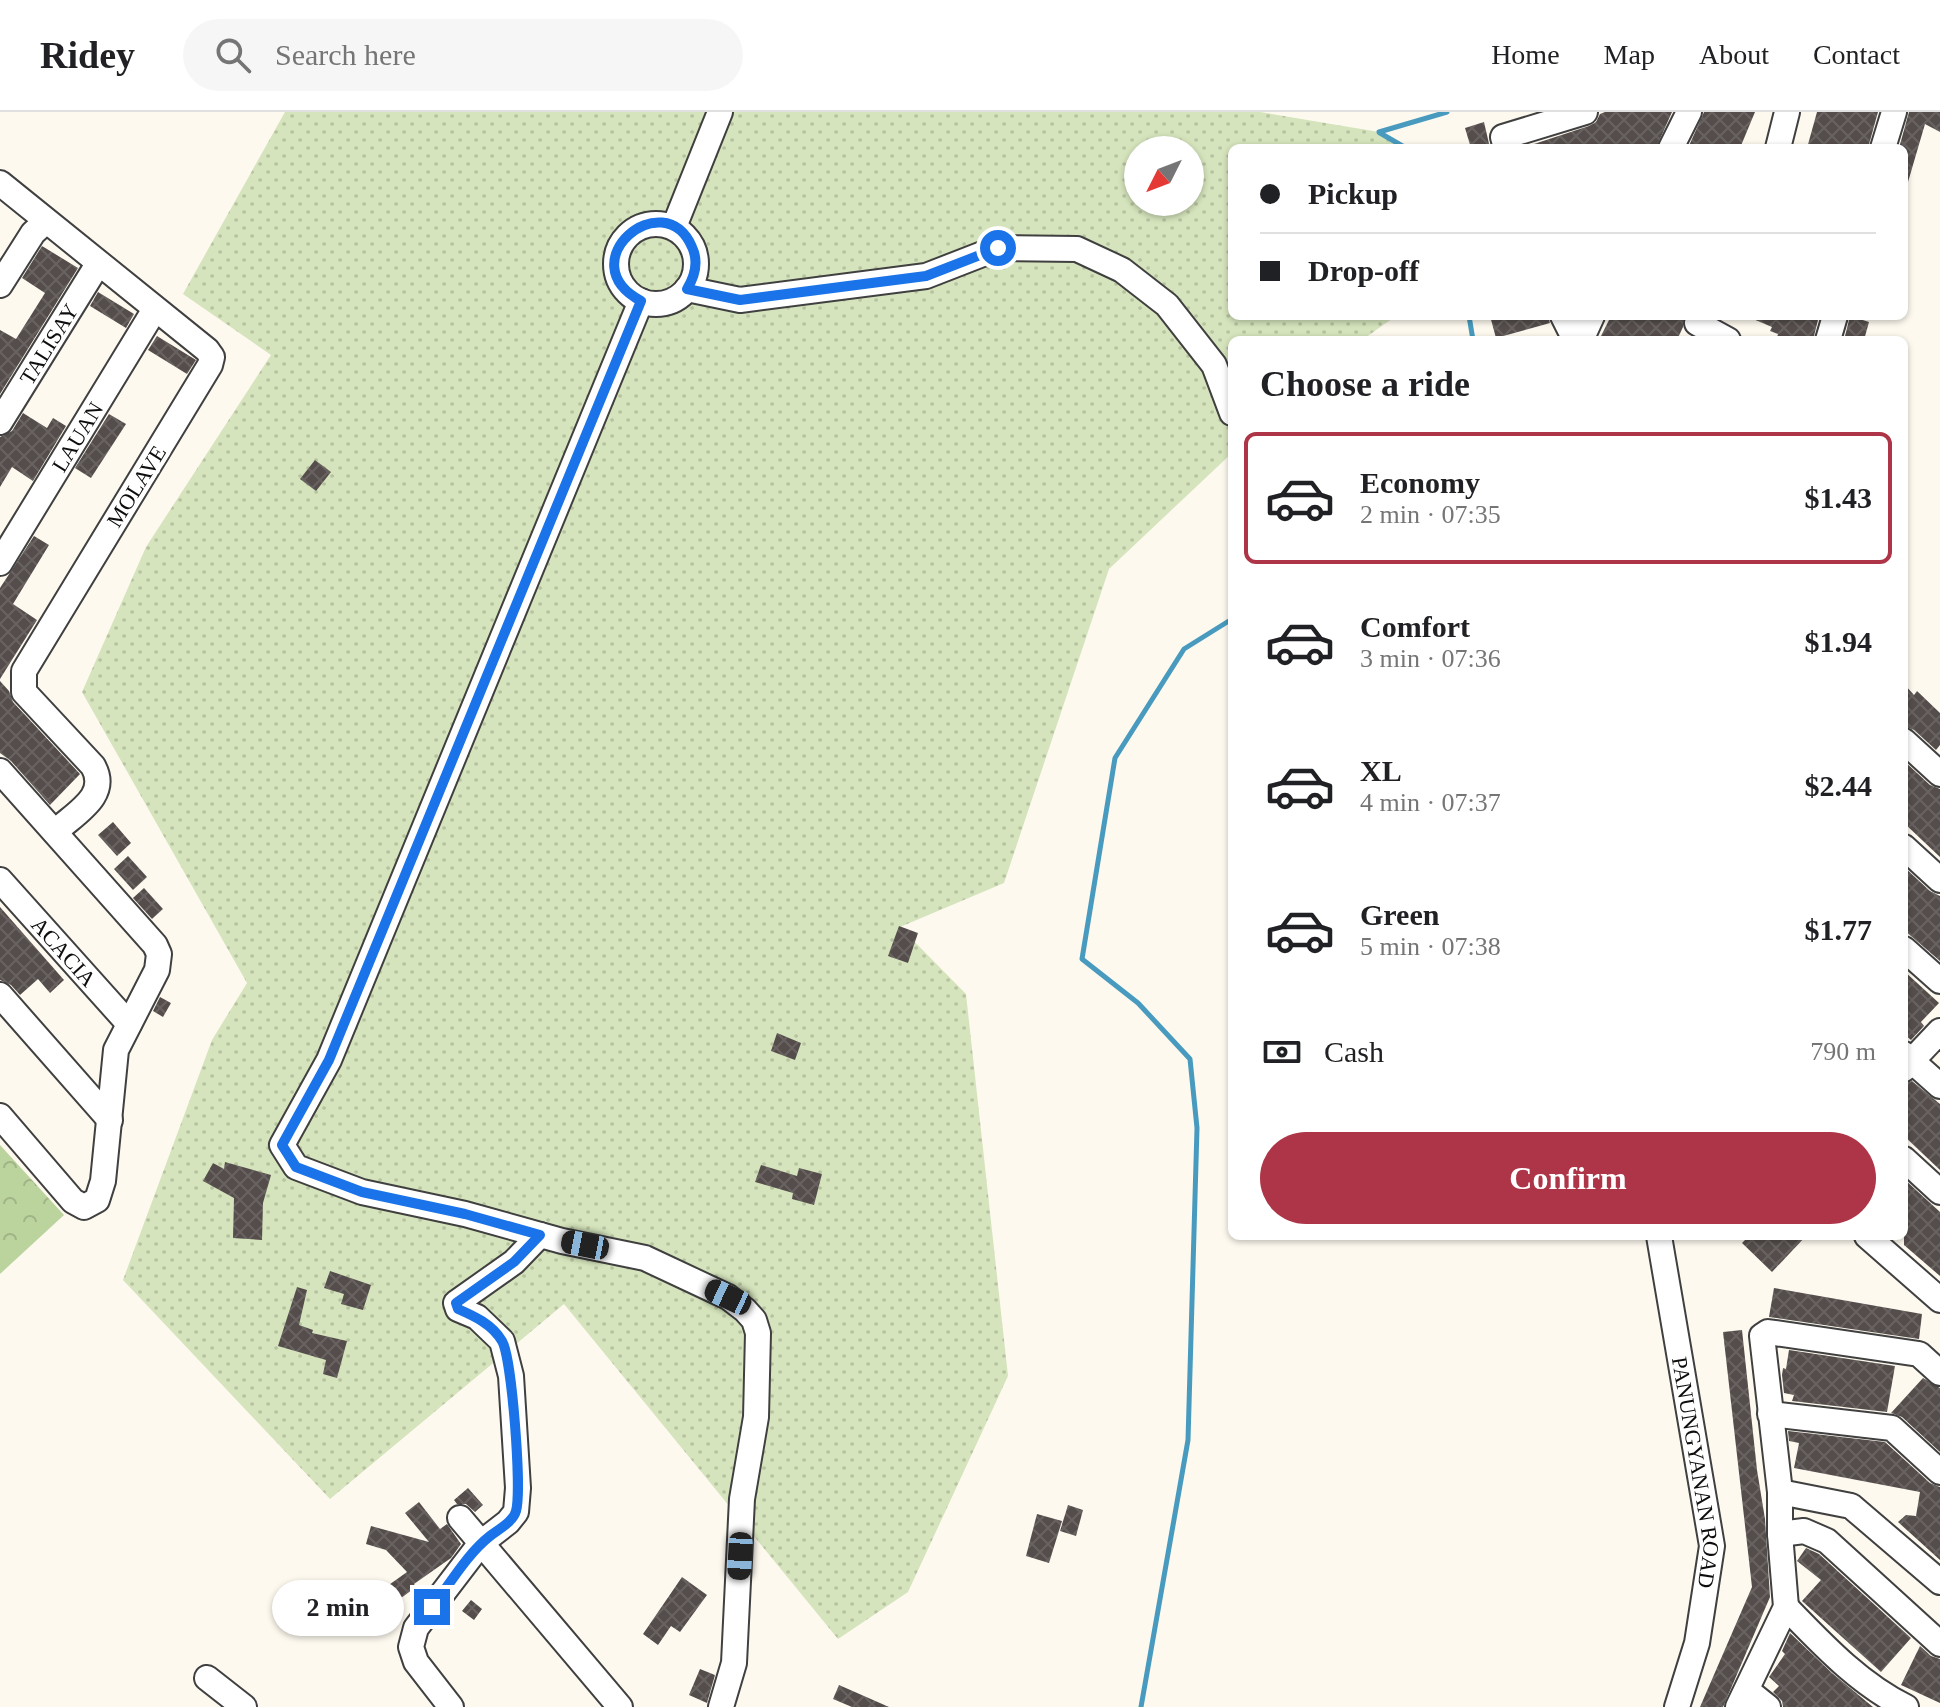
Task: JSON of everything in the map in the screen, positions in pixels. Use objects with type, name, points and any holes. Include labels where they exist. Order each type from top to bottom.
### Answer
[{"type":"street","points":[[674,227],[720,112]]},
{"type":"street","points":[[1505,144],[1503,137],[1585,112]]},
{"type":"street","points":[[1673,144],[1689,112]]},
{"type":"street","points":[[1779,144],[1787,112]]},
{"type":"street","points":[[1884,144],[1894,112]]},
{"type":"street","name":"MOLAVE","points":[[0,183],[212,357],[24,671],[24,692],[99,776],[100,786],[94,796],[55,832]]},
{"type":"street","points":[[0,285],[33,233],[45,222]]},
{"type":"street","points":[[642,225],[674,227],[689,241],[696,260],[693,280],[687,289],[671,301],[651,304],[631,296],[618,279],[615,268],[618,247],[624,237],[642,225]]},
{"type":"street","points":[[687,289],[740,300],[926,276],[998,248],[1077,249],[1122,270],[1167,305],[1214,365],[1228,402]]},
{"type":"street","name":"TALISAY","points":[[0,422],[98,264]]},
{"type":"street","points":[[641,301],[329,1060],[282,1145],[296,1167],[362,1192],[645,1258],[728,1297],[754,1320],[758,1333],[756,1417],[742,1499],[734,1663],[721,1707]]},
{"type":"street","name":"LAUAN","points":[[0,563],[155,309]]},
{"type":"street","points":[[1565,320],[1570,330],[1579,336]]},
{"type":"street","points":[[1696,326],[1719,336]]},
{"type":"street","points":[[1908,745],[1940,774]]},
{"type":"street","points":[[0,771],[155,945],[159,954],[157,970],[116,1050],[103,1181],[97,1200],[84,1207],[73,1201],[0,1116]]},
{"type":"street","points":[[1908,851],[1940,880]]},
{"type":"street","name":"ACACIA","points":[[0,880],[129,1024]]},
{"type":"street","points":[[1908,953],[1940,981]]},
{"type":"street","points":[[0,995],[110,1120]]},
{"type":"street","points":[[1908,1060],[1940,1031]]},
{"type":"street","points":[[1908,1062],[1940,1086]]},
{"type":"street","points":[[1908,1163],[1940,1192]]},
{"type":"street","points":[[451,1707],[416,1662],[411,1647],[416,1628],[481,1543],[516,1512],[518,1488],[511,1376],[502,1341],[477,1317],[458,1309],[456,1303],[514,1262],[540,1235]]},
{"type":"street","name":"PANUNGYANAN ROAD","points":[[1660,1240],[1712,1546],[1697,1643],[1677,1707]]},
{"type":"street","points":[[1872,1240],[1940,1300]]},
{"type":"street","points":[[1768,1707],[1743,1699],[1786,1607],[1780,1492],[1762,1336],[1765,1332],[1919,1354],[1940,1373]]},
{"type":"street","points":[[1770,1414],[1892,1428],[1940,1472]]},
{"type":"street","points":[[1780,1492],[1851,1506],[1940,1582]]},
{"type":"street","points":[[460,1518],[620,1707]]},
{"type":"street","points":[[1780,1534],[1804,1531],[1827,1541],[1940,1644]]},
{"type":"street","points":[[1786,1607],[1864,1681],[1906,1707]]},
{"type":"street","points":[[207,1678],[244,1707]]},
{"type":"green space","points":[[285,112],[1260,112],[1379,132],[1399,144],[1228,144],[1228,320],[1390,320],[1368,336],[1228,336],[1228,457],[1109,569],[1004,883],[900,927],[966,994],[1008,1376],[908,1592],[838,1639],[564,1304],[330,1499],[123,1280],[212,1040],[247,983],[82,692],[146,547],[271,355],[183,294]]},
{"type":"green space","points":[[0,1145],[64,1215],[0,1274]]},
{"type":"building","points":[[1672,112],[1658,144],[1534,144],[1589,126],[1596,122],[1600,114]]},
{"type":"building","points":[[1704,112],[1755,112],[1742,144],[1690,144]]},
{"type":"building","points":[[1817,112],[1878,112],[1869,144],[1808,144]]},
{"type":"building","points":[[1909,112],[1940,112],[1940,132],[1925,124],[1908,182],[1908,144],[1900,144]]},
{"type":"building","points":[[1484,122],[1489,144],[1470,144],[1465,128]]},
{"type":"building","points":[[42,246],[78,268],[0,394],[0,330],[16,339],[45,293],[22,278]]},
{"type":"building","points":[[98,292],[134,314],[126,328],[90,306]]},
{"type":"building","points":[[1491,320],[1549,320],[1550,323],[1503,336],[1495,336]]},
{"type":"building","points":[[1609,320],[1684,320],[1679,336],[1601,336]]},
{"type":"building","points":[[1755,320],[1818,320],[1814,336],[1777,336],[1770,331],[1772,327]]},
{"type":"building","points":[[1849,320],[1869,322],[1865,336],[1845,336]]},
{"type":"building","points":[[157,336],[196,360],[187,374],[148,350]]},
{"type":"building","points":[[23,413],[47,428],[53,418],[66,426],[33,481],[12,467],[0,487],[0,437],[12,431]]},
{"type":"building","points":[[109,414],[126,424],[91,478],[75,468]]},
{"type":"building","points":[[315,460],[331,472],[316,491],[300,479]]},
{"type":"building","points":[[34,536],[49,545],[13,604],[37,620],[0,679],[0,588]]},
{"type":"building","points":[[0,681],[13,702],[80,774],[50,805],[0,753]]},
{"type":"building","points":[[1908,688],[1914,695],[1917,691],[1940,713],[1940,745],[1936,750],[1908,728]]},
{"type":"building","points":[[1908,765],[1930,785],[1940,789],[1940,857],[1908,827]]},
{"type":"building","points":[[113,822],[131,843],[117,856],[98,835]]},
{"type":"building","points":[[128,856],[147,877],[133,890],[114,869]]},
{"type":"building","points":[[1908,871],[1940,896],[1940,961],[1908,933]]},
{"type":"building","points":[[144,888],[163,909],[152,919],[133,898]]},
{"type":"building","points":[[0,907],[64,980],[50,993],[38,979],[20,995],[11,985],[0,980]]},
{"type":"building","points":[[899,926],[918,933],[908,963],[888,956]]},
{"type":"building","points":[[1908,975],[1939,1003],[1921,1022],[1924,1026],[1911,1040],[1908,1037]]},
{"type":"building","points":[[160,997],[171,1003],[163,1017],[153,1011]]},
{"type":"building","points":[[777,1033],[801,1043],[795,1060],[771,1051]]},
{"type":"building","points":[[1912,1081],[1940,1104],[1940,1170],[1908,1140],[1908,1082]]},
{"type":"building","points":[[225,1162],[271,1175],[263,1203],[262,1240],[233,1238],[234,1198],[203,1181],[213,1163],[224,1169]]},
{"type":"building","points":[[761,1165],[797,1176],[799,1168],[822,1174],[814,1205],[792,1199],[793,1193],[755,1182]]},
{"type":"building","points":[[1908,1183],[1940,1212],[1940,1276],[1904,1245],[1904,1240],[1908,1240]]},
{"type":"building","points":[[1745,1240],[1802,1240],[1772,1272],[1742,1243]]},
{"type":"building","points":[[330,1271],[371,1285],[363,1310],[341,1304],[344,1294],[324,1288]]},
{"type":"building","points":[[297,1287],[307,1290],[299,1325],[313,1330],[312,1333],[347,1341],[337,1378],[323,1374],[326,1360],[278,1346]]},
{"type":"building","points":[[1774,1288],[1922,1314],[1919,1339],[1769,1317]]},
{"type":"building","points":[[1742,1330],[1765,1519],[1770,1597],[1723,1707],[1700,1707],[1752,1587],[1723,1332]]},
{"type":"building","points":[[1789,1350],[1895,1366],[1887,1412],[1792,1401],[1794,1395],[1784,1393],[1782,1375]]},
{"type":"building","points":[[1923,1378],[1940,1388],[1940,1452],[1902,1417],[1891,1413]]},
{"type":"building","points":[[1788,1431],[1885,1442],[1930,1483],[1940,1487],[1940,1560],[1898,1522],[1906,1515],[1916,1516],[1920,1492],[1794,1468],[1799,1443],[1789,1441]]},
{"type":"building","points":[[468,1488],[483,1505],[475,1512],[466,1504],[457,1504],[454,1500]]},
{"type":"building","points":[[419,1502],[440,1529],[447,1524],[461,1544],[451,1558],[414,1584],[416,1587],[397,1601],[386,1587],[407,1572],[386,1550],[366,1544],[371,1526],[429,1542],[405,1513]]},
{"type":"building","points":[[1068,1505],[1083,1510],[1076,1536],[1060,1531]]},
{"type":"building","points":[[1037,1514],[1062,1521],[1049,1563],[1026,1556]]},
{"type":"building","points":[[1806,1548],[1819,1554],[1911,1638],[1881,1672],[1802,1601],[1821,1580],[1797,1561]]},
{"type":"building","points":[[682,1577],[707,1595],[680,1632],[671,1626],[658,1645],[643,1634]]},
{"type":"building","points":[[471,1600],[482,1609],[474,1620],[462,1611]]},
{"type":"building","points":[[1790,1633],[1873,1707],[1783,1707],[1782,1701],[1773,1692],[1779,1686],[1769,1677],[1785,1654],[1782,1651]]},
{"type":"building","points":[[1920,1646],[1940,1659],[1940,1703],[1901,1685]]},
{"type":"building","points":[[700,1669],[715,1675],[707,1703],[689,1695]]},
{"type":"building","points":[[839,1685],[889,1707],[852,1707],[833,1699]]},
{"type":"waterway","points":[[1379,132],[1447,112]]},
{"type":"waterway","points":[[1380,133],[1399,144]]},
{"type":"waterway","points":[[1470,320],[1472,336]]},
{"type":"waterway","points":[[1141,1707],[1188,1440],[1197,1128],[1190,1059],[1138,1003],[1082,959],[1115,758],[1184,649],[1228,622]]},
{"type":"route","points":[[432,1607],[481,1543],[516,1512],[518,1488],[511,1376],[502,1341],[477,1317],[455,1307],[456,1303],[514,1262],[540,1235],[465,1214],[362,1192],[296,1167],[282,1145],[329,1060],[641,301],[631,296],[618,279],[615,257],[618,247],[624,237],[642,225],[653,223],[674,227],[683,233],[694,250],[696,270],[687,289],[740,300],[926,276],[998,248]]}]
